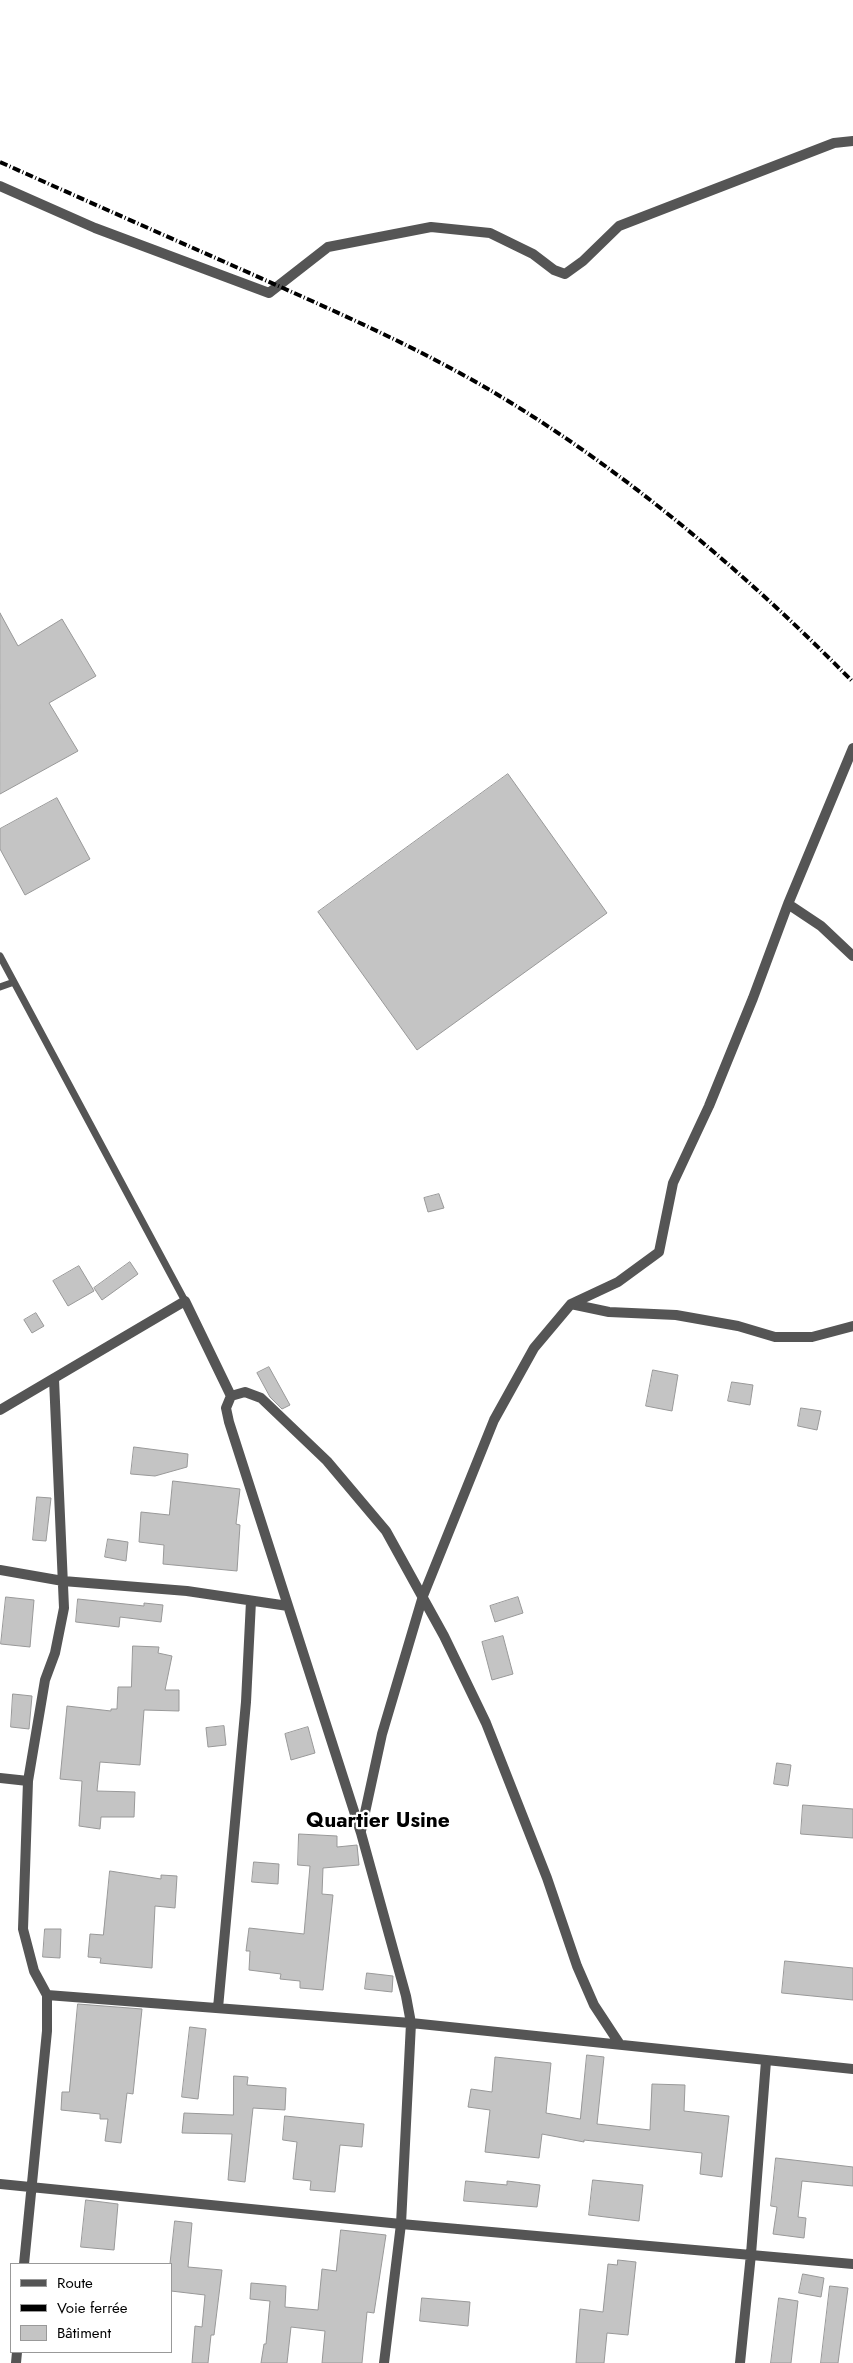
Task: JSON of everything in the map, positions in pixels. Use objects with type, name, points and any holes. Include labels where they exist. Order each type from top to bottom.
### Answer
[{"type":"street","points":[[0,186],[95,228],[269,293],[328,247],[431,227],[490,233],[533,254],[554,270],[565,274],[583,261],[620,226],[834,143],[853,132]]},
{"type":"street","points":[[834,143],[853,141]]},
{"type":"street","points":[[361,1833],[382,1734],[423,1596],[494,1420],[534,1348],[571,1304],[618,1282],[659,1252],[673,1183],[746,1016],[788,904],[853,748]]},
{"type":"street","points":[[788,904],[821,926],[853,956]]},
{"type":"street","points":[[0,1410],[185,1301],[231,1396],[226,1408],[229,1422],[361,1833],[406,1996],[411,2023],[401,2224],[384,2363]]},
{"type":"street","points":[[571,1304],[610,1312],[676,1315],[738,1326],[775,1338],[812,1338],[853,1326]]},
{"type":"street","points":[[24,2263],[30,2187],[47,2031],[47,1994],[34,1971],[23,1929],[28,1781],[45,1680],[55,1652],[64,1608],[54,1379]]},
{"type":"street","points":[[231,1396],[244,1392],[261,1398],[327,1461],[386,1531],[423,1596],[486,1723],[547,1878],[577,1966],[594,2005],[619,2044]]},
{"type":"street","points":[[0,1570],[63,1582],[187,1591],[288,1606]]},
{"type":"street","points":[[218,2008],[246,1702],[251,1600]]},
{"type":"street","points":[[0,1778],[28,1781]]},
{"type":"street","points":[[47,1994],[411,2023],[853,2069]]},
{"type":"street","points":[[740,2363],[751,2254],[766,2061]]},
{"type":"street","points":[[0,2184],[401,2224],[853,2264]]},
{"type":"lane","points":[[0,956],[185,1301]]},
{"type":"lane","points":[[0,987],[14,982]]},
{"type":"building","points":[[0,613],[18,646],[62,619],[96,676],[49,703],[78,751],[0,794]]},
{"type":"building","points":[[508,774],[607,913],[417,1050],[318,912]]},
{"type":"building","points":[[57,798],[90,859],[25,895],[0,849],[0,829]]},
{"type":"building","points":[[439,1194],[444,1208],[428,1212],[424,1198]]},
{"type":"building","points":[[130,1262],[138,1274],[102,1300],[94,1288]]},
{"type":"building","points":[[79,1266],[94,1291],[68,1306],[53,1281]]},
{"type":"building","points":[[36,1313],[44,1326],[32,1333],[24,1320]]},
{"type":"building","points":[[269,1367],[290,1405],[282,1409],[270,1397],[257,1373]]},
{"type":"building","points":[[653,1370],[678,1375],[672,1411],[646,1406]]},
{"type":"building","points":[[732,1382],[753,1385],[750,1405],[728,1401]]},
{"type":"building","points":[[801,1408],[821,1411],[817,1430],[798,1426]]},
{"type":"building","points":[[134,1447],[188,1454],[187,1467],[155,1476],[131,1474]]},
{"type":"building","points":[[173,1481],[240,1489],[236,1524],[240,1525],[237,1571],[163,1564],[164,1545],[139,1542],[141,1512],[169,1515]]},
{"type":"building","points":[[37,1497],[51,1498],[46,1541],[33,1540]]},
{"type":"building","points":[[108,1539],[128,1542],[126,1561],[105,1557]]},
{"type":"building","points":[[6,1597],[34,1600],[30,1647],[1,1644]]},
{"type":"building","points":[[518,1597],[523,1613],[495,1622],[490,1606]]},
{"type":"building","points":[[78,1599],[144,1606],[144,1603],[163,1605],[161,1622],[120,1617],[119,1627],[76,1622]]},
{"type":"building","points":[[503,1636],[513,1674],[492,1680],[482,1642]]},
{"type":"building","points":[[133,1646],[159,1647],[158,1653],[172,1656],[165,1690],[179,1690],[179,1711],[144,1710],[140,1765],[100,1762],[97,1791],[135,1792],[134,1817],[101,1817],[100,1829],[79,1826],[82,1781],[60,1779],[67,1706],[111,1711],[111,1709],[117,1709],[118,1687],[131,1687]]},
{"type":"building","points":[[13,1694],[32,1696],[29,1729],[11,1727]]},
{"type":"building","points":[[224,1726],[226,1745],[208,1747],[206,1728]]},
{"type":"building","points":[[308,1727],[315,1753],[291,1760],[285,1734]]},
{"type":"building","points":[[777,1763],[791,1765],[788,1786],[774,1784]]},
{"type":"building","points":[[803,1805],[853,1809],[853,1838],[801,1834]]},
{"type":"building","points":[[299,1834],[337,1836],[337,1847],[357,1845],[359,1865],[323,1868],[322,1894],[333,1895],[323,1990],[300,1988],[300,1981],[280,1979],[281,1974],[249,1970],[250,1951],[246,1951],[249,1928],[304,1934],[310,1866],[298,1865]]},
{"type":"building","points":[[254,1862],[279,1864],[278,1884],[252,1882]]},
{"type":"building","points":[[110,1871],[161,1879],[161,1875],[177,1876],[175,1908],[155,1906],[152,1968],[100,1963],[101,1958],[88,1957],[90,1934],[103,1935]]},
{"type":"building","points":[[45,1929],[61,1929],[60,1958],[43,1957]]},
{"type":"building","points":[[785,1961],[853,1968],[853,2000],[782,1993]]},
{"type":"building","points":[[367,1973],[393,1976],[392,1992],[365,1989]]},
{"type":"building","points":[[78,2004],[142,2009],[133,2094],[127,2093],[121,2143],[105,2141],[108,2119],[100,2119],[100,2114],[61,2110],[62,2092],[69,2092]]},
{"type":"building","points":[[190,2027],[206,2029],[198,2099],[182,2097]]},
{"type":"building","points":[[587,2055],[604,2057],[597,2124],[650,2130],[652,2084],[685,2085],[684,2111],[729,2116],[722,2177],[700,2174],[702,2153],[584,2140],[584,2142],[542,2134],[539,2158],[485,2152],[490,2110],[468,2107],[471,2089],[492,2092],[495,2057],[551,2063],[546,2113],[580,2119]]},
{"type":"building","points":[[234,2076],[248,2077],[247,2085],[286,2088],[285,2110],[253,2108],[245,2182],[228,2180],[232,2134],[182,2133],[184,2113],[233,2115]]},
{"type":"building","points":[[285,2116],[364,2124],[362,2147],[340,2145],[335,2192],[310,2190],[311,2181],[293,2179],[297,2142],[283,2140]]},
{"type":"building","points":[[776,2158],[853,2167],[853,2186],[802,2181],[798,2217],[806,2218],[804,2238],[773,2234],[777,2207],[771,2206]]},
{"type":"building","points":[[593,2180],[643,2185],[639,2221],[589,2215]]},
{"type":"building","points":[[466,2181],[507,2185],[507,2181],[540,2185],[537,2207],[464,2201]]},
{"type":"building","points":[[86,2200],[118,2204],[114,2250],[81,2247]]},
{"type":"building","points":[[175,2221],[192,2223],[188,2267],[222,2270],[214,2335],[211,2335],[208,2363],[192,2363],[195,2326],[202,2327],[205,2295],[172,2291],[172,2263],[170,2263]]},
{"type":"building","points":[[341,2230],[386,2235],[374,2313],[367,2312],[362,2363],[322,2363],[325,2331],[291,2327],[287,2363],[261,2363],[264,2344],[266,2344],[270,2301],[250,2299],[251,2283],[286,2286],[285,2307],[318,2310],[322,2269],[336,2271]]},
{"type":"building","points":[[618,2260],[636,2262],[628,2335],[607,2333],[604,2363],[576,2363],[580,2309],[603,2312],[608,2264],[617,2265]]},
{"type":"building","points":[[803,2274],[824,2278],[821,2297],[799,2293]]},
{"type":"building","points":[[830,2286],[848,2288],[838,2363],[821,2363]]},
{"type":"building","points":[[422,2298],[470,2302],[468,2326],[420,2321]]},
{"type":"building","points":[[779,2298],[798,2301],[791,2363],[771,2363]]},
{"type":"railway","points":[[0,162],[378,332],[430,357],[510,402],[563,436],[666,512],[763,595],[853,682]]},
{"type":"district","name":"Quartier Usine","points":[[378,1822]]}]
